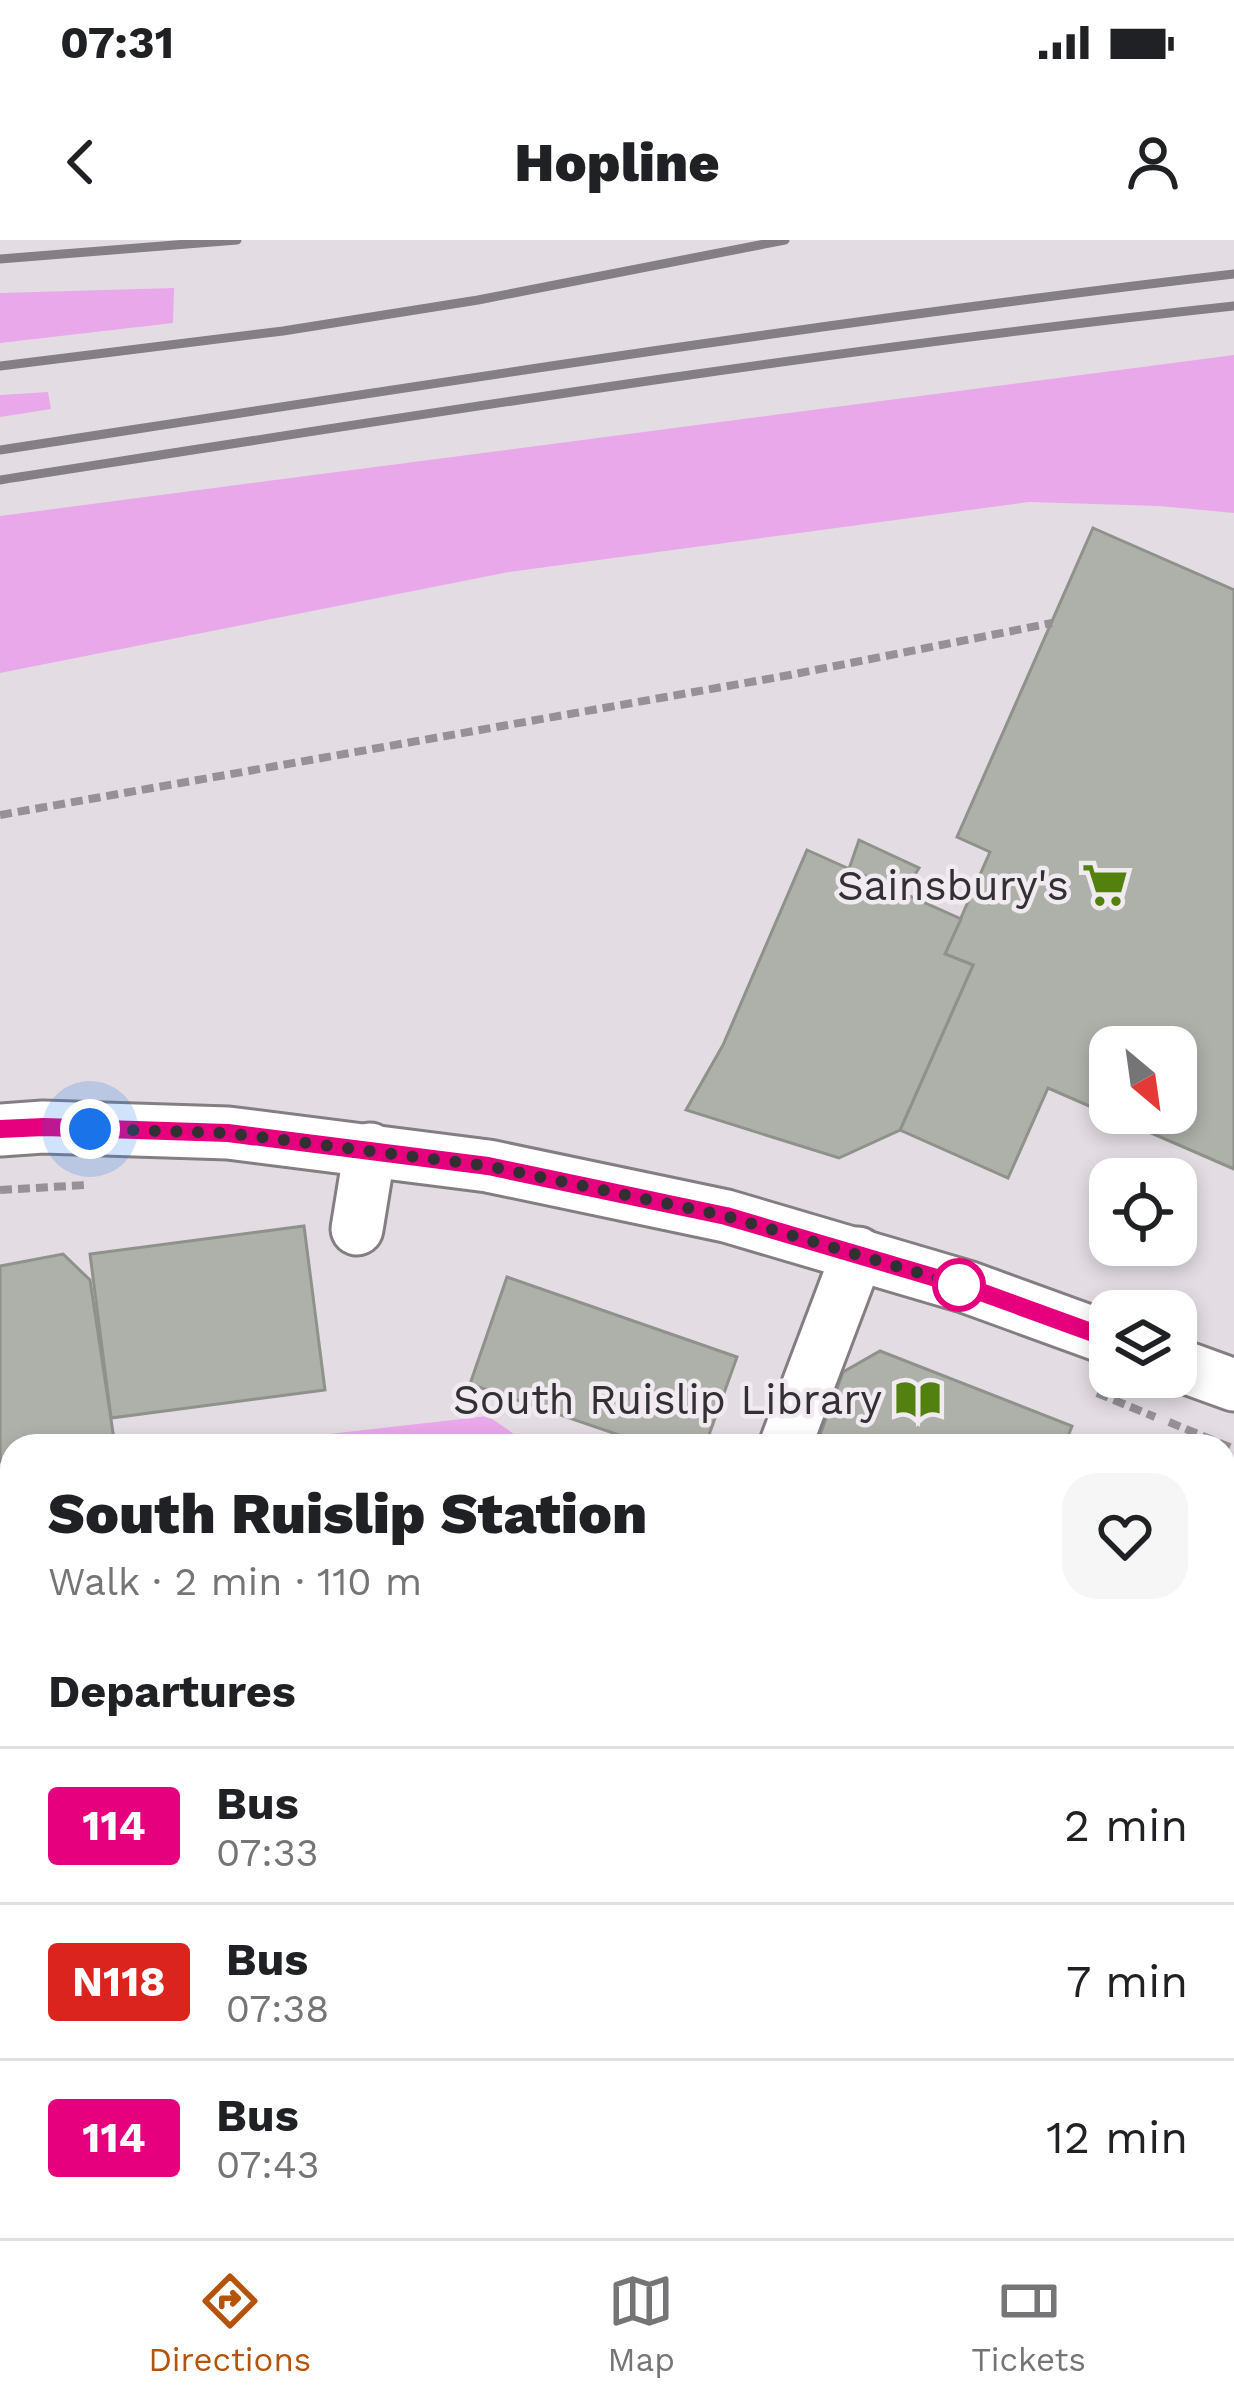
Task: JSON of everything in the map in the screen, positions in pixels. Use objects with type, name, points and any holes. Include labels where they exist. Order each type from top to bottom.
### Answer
[{"type":"street","points":[[0,1130],[228,1133],[488,1166],[726,1216],[967,1287],[1089,1332]]},
{"type":"street","points":[[357,1229],[370,1149]]},
{"type":"street","points":[[790,1434],[858,1253]]},
{"type":"street","points":[[1197,1372],[1234,1385]]},
{"type":"path","points":[[0,815],[790,675],[1052,623]]},
{"type":"shaded area","points":[[174,288],[173,323],[0,343],[0,293]]},
{"type":"shaded area","points":[[1234,355],[1234,513],[1029,502],[509,572],[0,673],[0,516]]},
{"type":"shaded area","points":[[48,392],[51,409],[0,417],[0,395]]},
{"type":"shaded area","points":[[488,1416],[514,1434],[328,1434]]},
{"type":"building","name":"Sainsbury's","points":[[1093,528],[1234,590],[1234,1169],[1154,1134],[1197,1134],[1197,1026],[1089,1026],[1089,1106],[1048,1088],[1008,1178],[900,1130],[973,965],[945,954],[990,852],[957,837]]},
{"type":"building","points":[[859,840],[919,868],[904,892],[849,869]]},
{"type":"building","points":[[807,850],[961,919],[945,954],[973,965],[900,1130],[839,1158],[686,1110],[723,1045]]},
{"type":"building","points":[[304,1226],[325,1390],[111,1418],[90,1254]]},
{"type":"building","points":[[63,1254],[90,1280],[113,1434],[0,1434],[0,1266]]},
{"type":"building","points":[[507,1277],[737,1357],[709,1434],[616,1434],[470,1384]]},
{"type":"building","name":"South Ruislip Library","points":[[880,1351],[1072,1426],[1069,1434],[820,1434],[843,1372]]},
{"type":"railway","points":[[0,259],[237,240]]},
{"type":"railway","points":[[0,366],[283,331],[478,300],[785,240]]},
{"type":"railway","points":[[0,450],[770,334],[1234,274]]},
{"type":"railway","points":[[0,480],[770,364],[1234,306]]},
{"type":"bus line","name":"114","points":[[0,1129],[228,1133],[488,1166],[726,1216],[967,1287],[1089,1331]]},
{"type":"place","name":"Sainsbury's","points":[[1105,885]]},
{"type":"place","name":"South Ruislip Library","points":[[918,1399]]},
{"type":"route","points":[[90,1129],[228,1133],[488,1166],[726,1216],[967,1287],[959,1285]]}]
